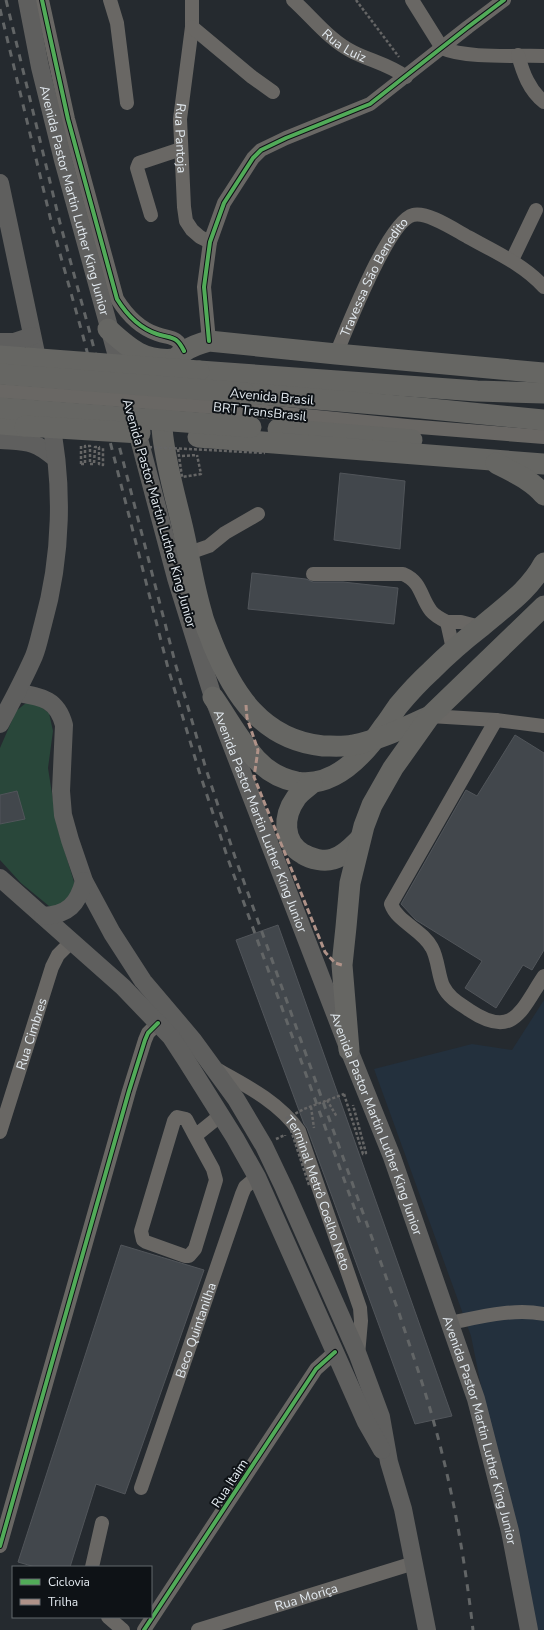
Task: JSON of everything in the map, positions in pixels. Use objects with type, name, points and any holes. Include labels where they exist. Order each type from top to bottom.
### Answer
[{"type":"highway","points":[[108,329],[129,348],[141,355],[161,360],[180,355]]},
{"type":"highway","points":[[430,716],[374,740],[352,746],[331,746],[299,742],[265,724],[246,705],[233,686],[218,656],[202,615],[162,432],[162,398],[168,373],[180,355],[194,344],[209,341],[544,374]]},
{"type":"highway","name":"Avenida Brasil","points":[[0,356],[477,391],[544,394]]},
{"type":"highway","name":"Avenida Brasil","points":[[0,374],[233,400],[421,408],[544,420]]},
{"type":"highway","points":[[0,408],[251,427],[544,452]]},
{"type":"highway","points":[[0,424],[198,446],[544,464]]},
{"type":"highway","points":[[490,460],[518,475],[539,489],[544,495]]},
{"type":"highway","points":[[213,697],[251,753],[266,769],[288,780],[312,783],[325,780],[348,766],[374,740],[417,683],[453,649],[521,594],[538,575],[544,563]]},
{"type":"highway","points":[[349,1050],[342,965],[350,882],[364,826],[382,786],[404,750],[430,716],[544,606]]},
{"type":"highway","points":[[312,783],[297,798],[287,818],[288,838],[292,845],[308,857],[320,860],[332,860],[345,853],[360,840]]},
{"type":"main road","name":"Avenida Pastor Martin Luther King Junior","points":[[27,0],[46,91],[108,329],[117,357],[176,578],[213,697],[349,1050],[392,1157],[476,1398],[506,1516],[529,1630]]},
{"type":"main road","points":[[0,722],[18,692],[34,655],[51,596],[57,562],[59,522],[55,450],[1,189]]},
{"type":"main road","points":[[0,342],[14,342],[32,336]]},
{"type":"main road","points":[[0,440],[25,442],[55,450]]},
{"type":"main road","points":[[18,692],[38,696],[58,708],[64,725],[61,791],[63,815],[84,881],[112,933],[143,981],[215,1068],[236,1099],[264,1146],[358,1355],[381,1417],[389,1462],[403,1509],[427,1630]]},
{"type":"main road","points":[[0,878],[123,986],[171,1037],[221,1114],[257,1177],[366,1422],[389,1462]]},
{"type":"main road","points":[[43,916],[54,915],[66,911],[78,898],[84,881]]},
{"type":"street","points":[[42,0],[68,119],[117,299],[125,313],[134,321],[156,334],[176,339],[180,342],[180,355]]},
{"type":"street","points":[[110,0],[117,23],[127,103]]},
{"type":"street","name":"Rua Pantoja","points":[[192,0],[192,27],[180,119],[184,206],[186,221],[200,237],[210,242]]},
{"type":"street","points":[[412,0],[442,48],[449,51],[465,54],[544,56]]},
{"type":"street","points":[[209,341],[204,287],[210,242],[224,203],[253,158],[261,150],[286,138],[370,104],[504,0]]},
{"type":"street","name":"Rua Luiz","points":[[302,2],[315,23],[334,40],[353,52],[408,75]]},
{"type":"street","points":[[192,27],[252,77],[273,92]]},
{"type":"street","points":[[518,55],[524,75],[537,97],[544,102]]},
{"type":"street","points":[[151,215],[137,168],[139,163],[181,149]]},
{"type":"street","points":[[536,210],[512,260],[544,287]]},
{"type":"street","name":"Travessa Sāo Benedito","points":[[336,354],[368,279],[383,249],[405,219],[414,214],[423,215],[446,225],[512,260]]},
{"type":"street","name":"BRT TransBrasil","points":[[0,383],[153,393],[544,426]]},
{"type":"street","name":"BRT TransBrasil","points":[[0,391],[233,400],[407,426],[544,437]]},
{"type":"street","points":[[189,553],[209,546],[225,532],[258,514]]},
{"type":"street","points":[[312,574],[403,574],[414,580],[421,590],[431,612],[447,622],[461,622],[480,627]]},
{"type":"street","points":[[447,622],[453,649]]},
{"type":"street","points":[[430,716],[496,720],[544,726]]},
{"type":"street","points":[[496,720],[391,904],[393,911],[422,934],[433,948],[443,985],[448,994],[454,1000],[482,1019],[497,1023],[508,1022],[516,1017],[544,976]]},
{"type":"street","name":"Rua Cimbres","points":[[0,1132],[52,967],[58,955],[72,941]]},
{"type":"street","points":[[0,1546],[23,1470],[129,1091],[145,1040],[148,1033],[158,1023]]},
{"type":"street","name":"Terminal Metrô Coelho Neto","points":[[215,1068],[250,1088],[286,1115],[299,1131],[360,1308],[361,1321],[358,1355]]},
{"type":"street","points":[[195,1136],[221,1114]]},
{"type":"street","points":[[177,1118],[186,1119],[195,1136],[213,1169],[216,1180],[195,1249],[189,1256],[185,1256],[146,1242],[143,1240],[141,1231],[174,1121],[177,1118]]},
{"type":"street","name":"Beco Quintanilha","points":[[141,1488],[242,1194],[245,1187],[257,1177]]},
{"type":"street","points":[[450,1323],[500,1314],[534,1312],[544,1314]]},
{"type":"street","name":"Rua Itaim","points":[[152,1618],[316,1369],[326,1358],[335,1352]]},
{"type":"street","points":[[92,1566],[102,1523]]},
{"type":"street","name":"Rua Moriça","points":[[198,1630],[414,1563]]},
{"type":"street","points":[[109,1618],[123,1630]]},
{"type":"street","name":"Rua Itaim","points":[[144,1630],[152,1618]]},
{"type":"path","points":[[356,0],[408,75]]},
{"type":"path","points":[[55,450],[103,445],[103,465],[99,464],[99,447],[95,447],[94,464],[90,464],[90,446],[85,446],[85,464],[80,464],[81,442],[103,444]]},
{"type":"path","points":[[178,449],[182,478],[201,474],[198,446]]},
{"type":"path","points":[[148,447],[265,453]]},
{"type":"path","points":[[309,1186],[287,1118],[311,1106],[344,1094],[363,1154],[366,1153],[352,1101],[367,1094]]},
{"type":"path","points":[[328,1100],[337,1117]]},
{"type":"path","points":[[311,1106],[314,1128]]},
{"type":"path","points":[[273,1141],[285,1135]]},
{"type":"shaded area","points":[[544,1000],[544,1630],[530,1630],[471,1336],[374,1069],[472,1044],[512,1050]]},
{"type":"green space","points":[[26,703],[38,705],[49,713],[53,731],[48,768],[57,826],[75,885],[63,910],[49,906],[21,883],[0,860],[0,748],[16,711]]},
{"type":"building","points":[[340,473],[405,481],[400,549],[334,540]]},
{"type":"building","points":[[252,573],[306,579],[313,582],[343,582],[398,588],[394,624],[248,609]]},
{"type":"building","points":[[515,735],[544,753],[544,950],[532,970],[523,965],[496,1008],[465,988],[482,961],[416,920],[401,904],[466,790],[477,796]]},
{"type":"building","points":[[17,791],[25,819],[0,824],[0,795]]},
{"type":"building","points":[[278,925],[452,1416],[415,1424],[307,1128],[304,1124],[236,940]]},
{"type":"building","points":[[121,1245],[204,1270],[125,1494],[96,1484],[70,1566],[32,1566],[18,1562]]},
{"type":"railway","points":[[6,0],[60,223],[176,666],[206,769],[235,857],[399,1313],[426,1395],[441,1448],[453,1500],[473,1630]]},
{"type":"railway","points":[[0,9],[52,225],[83,336],[168,668],[199,771],[228,859],[362,1229]]},
{"type":"marked path","points":[[246,705],[247,718],[258,750],[254,777],[325,952],[335,963],[342,965]]},
{"type":"cycle path","points":[[42,0],[68,119],[117,299],[129,316],[139,325],[157,334],[173,338],[179,342],[184,351]]},
{"type":"cycle path","points":[[209,341],[204,287],[210,242],[224,203],[253,158],[261,150],[286,138],[370,104],[504,0]]},
{"type":"cycle path","points":[[0,1546],[129,1091],[145,1040],[148,1033],[158,1023]]},
{"type":"cycle path","points":[[152,1618],[316,1369],[335,1352]]},
{"type":"cycle path","points":[[144,1630],[152,1618]]}]
